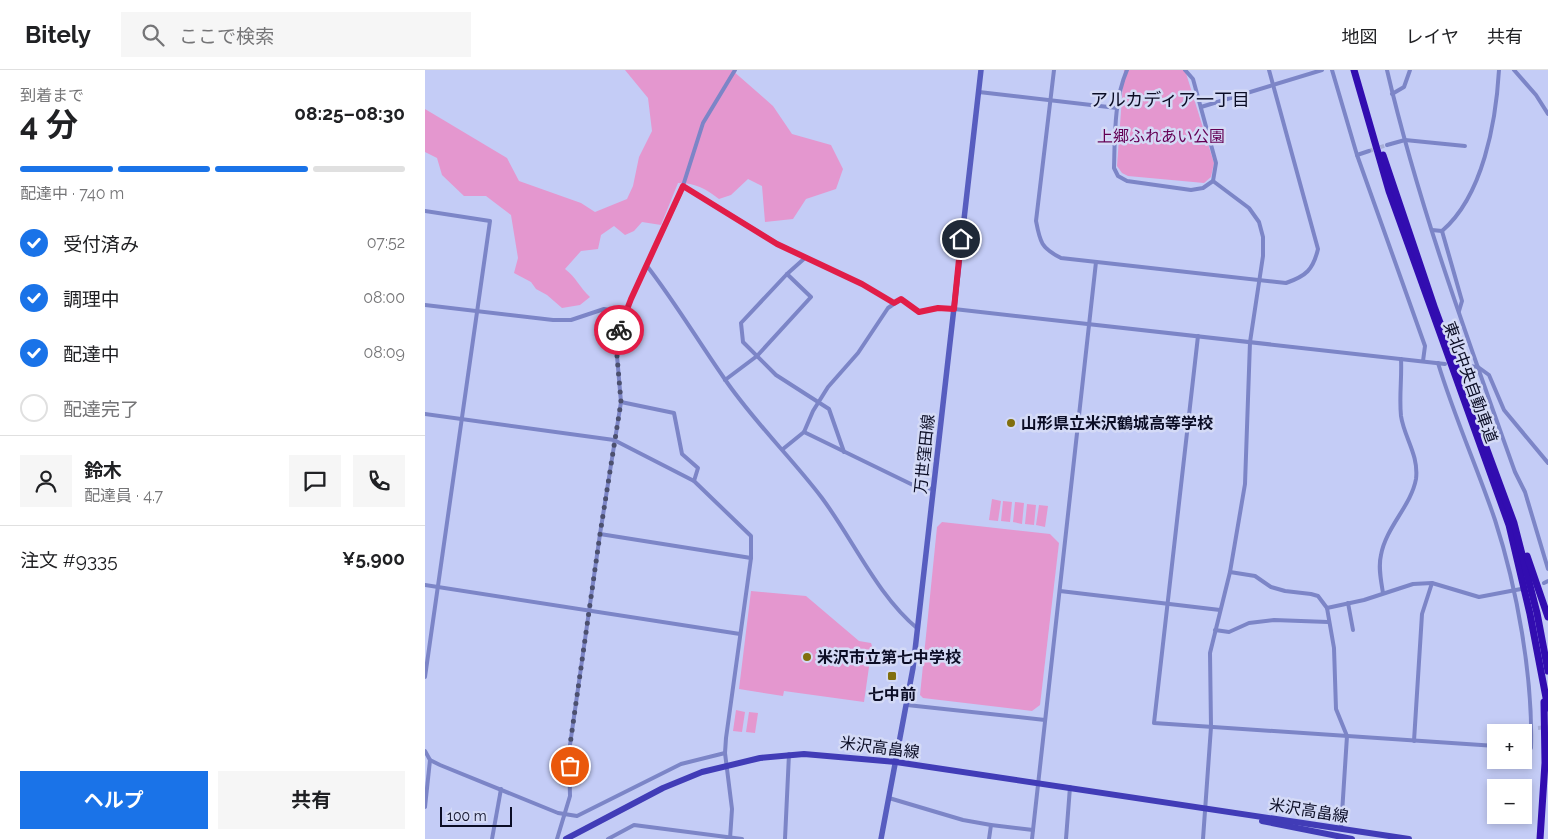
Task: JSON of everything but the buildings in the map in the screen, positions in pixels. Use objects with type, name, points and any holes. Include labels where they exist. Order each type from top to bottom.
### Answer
[{"type":"highway","name":"東北中央自動車道","points":[[1354,70],[1392,200],[1509,525],[1528,605],[1548,708]]},
{"type":"highway","name":"東北中央自動車道","points":[[1359,70],[1392,184],[1514,523],[1537,613],[1548,672]]},
{"type":"highway","points":[[1514,523],[1548,617]]},
{"type":"highway","points":[[1540,839],[1545,763],[1543,678]]},
{"type":"main road","name":"万世窪田線","points":[[881,839],[907,705],[918,629],[981,70]]},
{"type":"main road","name":"米沢高畠線","points":[[566,839],[663,788],[727,765],[789,754],[828,755],[896,762],[1409,839]]},
{"type":"main road","name":"米沢高畠線","points":[[1205,808],[1352,839]]},
{"type":"street","points":[[557,839],[566,814],[571,780],[569,752],[621,402],[617,356],[619,332],[625,312],[683,186],[703,123],[735,70]]},
{"type":"street","points":[[1054,70],[1036,221],[1039,237],[1046,250],[1061,258],[1286,283],[1302,278],[1315,262],[1318,249],[1269,70]]},
{"type":"street","points":[[1127,70],[1122,82],[1117,108],[1114,168],[1118,176],[1127,181],[1191,190],[1203,188],[1213,180],[1216,164],[1193,79],[1185,70]]},
{"type":"street","points":[[1201,107],[1322,70]]},
{"type":"street","points":[[1332,70],[1357,155],[1425,346],[1423,361]]},
{"type":"street","points":[[1387,70],[1392,94],[1432,230],[1515,472],[1525,492],[1548,569]]},
{"type":"street","points":[[1392,94],[1404,87],[1410,70]]},
{"type":"street","points":[[1441,231],[1462,210],[1482,169],[1498,86],[1499,70]]},
{"type":"street","points":[[1514,70],[1536,95],[1548,114]]},
{"type":"street","points":[[979,92],[1117,108]]},
{"type":"street","points":[[1387,145],[1405,140],[1465,146]]},
{"type":"street","points":[[1357,155],[1369,151]]},
{"type":"street","points":[[1203,839],[1211,727],[1210,658],[1219,610],[1230,572],[1245,484],[1251,342],[1260,281],[1263,237],[1259,222],[1249,208],[1213,180]]},
{"type":"street","points":[[683,186],[777,244],[862,284],[894,303]]},
{"type":"street","points":[[425,210],[490,221],[425,677]]},
{"type":"street","points":[[1432,230],[1441,231]]},
{"type":"street","points":[[1441,231],[1462,300],[1459,312]]},
{"type":"street","points":[[806,257],[787,274],[741,323],[743,342],[776,375],[829,409],[844,452]]},
{"type":"street","points":[[1032,839],[1096,262]]},
{"type":"street","points":[[647,266],[725,380],[823,500],[905,618],[918,629]]},
{"type":"street","points":[[725,380],[757,356],[811,297],[787,274]]},
{"type":"street","points":[[783,449],[804,432],[818,403],[850,360],[858,353],[880,320],[894,303],[901,299],[919,312],[938,308],[954,309],[1445,364]]},
{"type":"street","points":[[425,305],[553,320],[571,320],[604,309],[625,312]]},
{"type":"street","points":[[1198,336],[1154,723],[1487,745]]},
{"type":"street","points":[[1383,593],[1381,554],[1416,478],[1415,459],[1401,413],[1403,378],[1401,359]]},
{"type":"street","points":[[1438,363],[1499,534],[1513,592],[1525,660],[1531,724]]},
{"type":"street","points":[[1468,366],[1478,367],[1489,375],[1504,410],[1548,463]]},
{"type":"street","points":[[621,402],[675,413],[682,454],[698,468],[694,481]]},
{"type":"street","points":[[425,414],[614,440],[694,481],[751,536],[751,558],[725,753],[733,815],[730,838]]},
{"type":"street","points":[[804,432],[917,487],[933,489]]},
{"type":"street","points":[[600,534],[751,558]]},
{"type":"street","points":[[1230,572],[1255,576],[1271,587],[1285,591],[1318,596],[1327,608],[1334,648],[1336,709],[1347,736],[1342,838]]},
{"type":"street","points":[[1327,608],[1348,604],[1413,584],[1432,583],[1479,597],[1521,590]]},
{"type":"street","points":[[1413,741],[1422,614],[1432,583]]},
{"type":"street","points":[[425,585],[741,634]]},
{"type":"street","points":[[1060,591],[1219,610]]},
{"type":"street","points":[[1348,604],[1353,630]]},
{"type":"street","points":[[1215,630],[1229,632],[1249,623],[1274,620],[1328,622]]},
{"type":"street","points":[[907,705],[1045,720]]},
{"type":"street","points":[[1532,728],[1538,728]]},
{"type":"street","points":[[425,751],[430,760],[425,807]]},
{"type":"street","points":[[430,760],[566,814],[577,816],[586,814],[681,764],[725,753]]},
{"type":"street","points":[[785,839],[789,754]]},
{"type":"street","points":[[1066,839],[1070,787]]},
{"type":"street","points":[[493,839],[501,789]]},
{"type":"street","points":[[889,798],[991,826],[1033,830]]},
{"type":"street","points":[[608,839],[634,825],[742,839]]},
{"type":"street","points":[[989,839],[991,826]]},
{"type":"green space","points":[[625,70],[732,70],[773,106],[792,134],[831,145],[843,169],[836,189],[806,199],[793,219],[765,222],[762,186],[748,179],[731,195],[719,199],[700,187],[678,183],[661,225],[642,222],[634,231],[625,235],[614,226],[601,235],[598,249],[581,251],[565,269],[590,297],[580,305],[562,308],[547,295],[536,289],[531,282],[514,273],[518,258],[511,215],[486,196],[464,196],[442,175],[437,158],[425,152],[425,109],[507,158],[519,181],[581,203],[595,212],[627,199],[633,186],[639,157],[652,131],[648,98]]},
{"type":"green space","name":"上郷ふれあい公園","points":[[1124,70],[1185,70],[1214,163],[1211,177],[1204,183],[1128,176],[1122,173],[1117,166]]},
{"type":"green space","points":[[992,499],[1001,501],[998,521],[989,520]]},
{"type":"green space","points":[[1003,501],[1012,502],[1010,522],[1001,521]]},
{"type":"green space","points":[[1015,502],[1024,503],[1022,524],[1013,522]]},
{"type":"green space","points":[[1027,504],[1036,505],[1034,525],[1025,524]]},
{"type":"green space","points":[[1039,505],[1048,506],[1045,527],[1036,525]]},
{"type":"green space","points":[[942,522],[1050,534],[1059,543],[1040,705],[1032,711],[923,698],[920,695],[937,527]]},
{"type":"green space","points":[[751,591],[806,596],[859,641],[871,643],[864,702],[784,691],[783,696],[739,689]]},
{"type":"green space","points":[[736,710],[745,712],[742,732],[733,731]]},
{"type":"green space","points":[[749,712],[758,713],[755,733],[746,732]]},
{"type":"tunnel","points":[[1369,151],[1387,145]]},
{"type":"tunnel","points":[[1455,364],[1468,366]]},
{"type":"tunnel","points":[[1538,728],[1548,727]]},
{"type":"way so far","points":[[570,766],[569,752],[621,402],[617,356],[619,330]]},
{"type":"place","name":"山形県立米沢鶴城高等学校","points":[[1011,423]]},
{"type":"place","name":"米沢市立第七中学校","points":[[807,657]]},
{"type":"place","name":"七中前","points":[[892,676]]},
{"type":"district","name":"アルカディア一丁目","points":[[1170,100]]},
{"type":"route","points":[[619,330],[625,312],[683,186],[777,244],[862,284],[894,303],[901,299],[913,310],[919,312],[938,308],[954,309],[961,239]]}]
